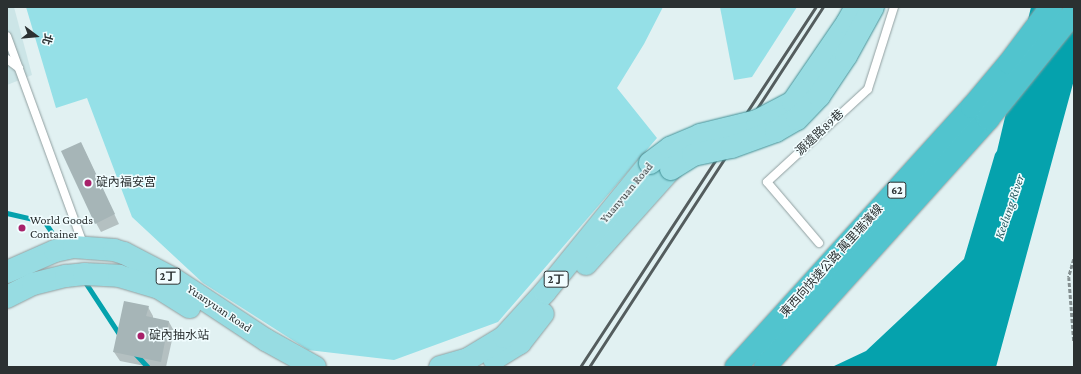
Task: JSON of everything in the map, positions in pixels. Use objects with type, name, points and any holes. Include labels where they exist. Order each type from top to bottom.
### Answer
[{"type":"highway","name":"東西向快速公路 萬里瑞濱線","points":[[736,367],[972,107],[1009,63],[1051,7]]},
{"type":"highway","name":"東西向快速公路 萬里瑞濱線","points":[[765,367],[988,119],[1074,12]]},
{"type":"main road","name":"Yuanyuan Road","points":[[481,367],[520,343],[661,166],[670,148],[700,135],[757,121],[793,102],[847,23],[856,7]]},
{"type":"main road","name":"Yuanyuan Road","points":[[440,367],[468,359],[504,337],[661,166],[693,155],[732,147],[776,131],[797,119],[819,96],[846,56],[873,7]]},
{"type":"main road","name":"Yuanyuan Road","points":[[7,272],[17,266],[55,251],[84,247],[114,250],[151,265],[266,340],[315,367]]},
{"type":"main road","name":"Yuanyuan Road","points":[[7,297],[33,284],[66,276],[84,274],[113,275],[137,280],[168,294],[265,354],[290,367]]},
{"type":"lane","name":"源遠路89巷","points":[[819,243],[767,182],[868,89],[894,7]]},
{"type":"lane","points":[[7,36],[84,247]]},
{"type":"lane","points":[[7,59],[19,68]]},
{"type":"path","points":[[1074,259],[1069,277],[1074,342]]},
{"type":"shaded area","points":[[7,7],[14,7],[32,75],[7,85]]},
{"type":"shaded area","points":[[26,7],[663,7],[644,44],[617,88],[657,138],[498,322],[394,360],[308,350],[203,283],[132,217],[87,98],[56,108]]},
{"type":"shaded area","points":[[720,7],[797,7],[752,77],[734,80]]},
{"type":"water","name":"Keelung River","points":[[1031,7],[1074,7],[1074,80],[996,367],[832,367],[866,351],[964,259],[997,151]]},
{"type":"building","name":"碇內福安宮","points":[[81,142],[115,214],[95,224],[61,151]]},
{"type":"building","name":"碇內抽水站","points":[[124,301],[149,306],[146,316],[169,321],[161,362],[113,352]]},
{"type":"waterway","points":[[7,213],[45,222],[55,237]]},
{"type":"waterway","points":[[86,283],[120,335]]},
{"type":"waterway","points":[[135,353],[148,367]]},
{"type":"railway","points":[[580,367],[816,7]]},
{"type":"railway","points":[[589,367],[823,7]]},
{"type":"place","name":"碇內福安宮","points":[[88,183]]},
{"type":"place","name":"World Goods Container","points":[[22,228]]},
{"type":"place","name":"碇內抽水站","points":[[141,336]]}]
